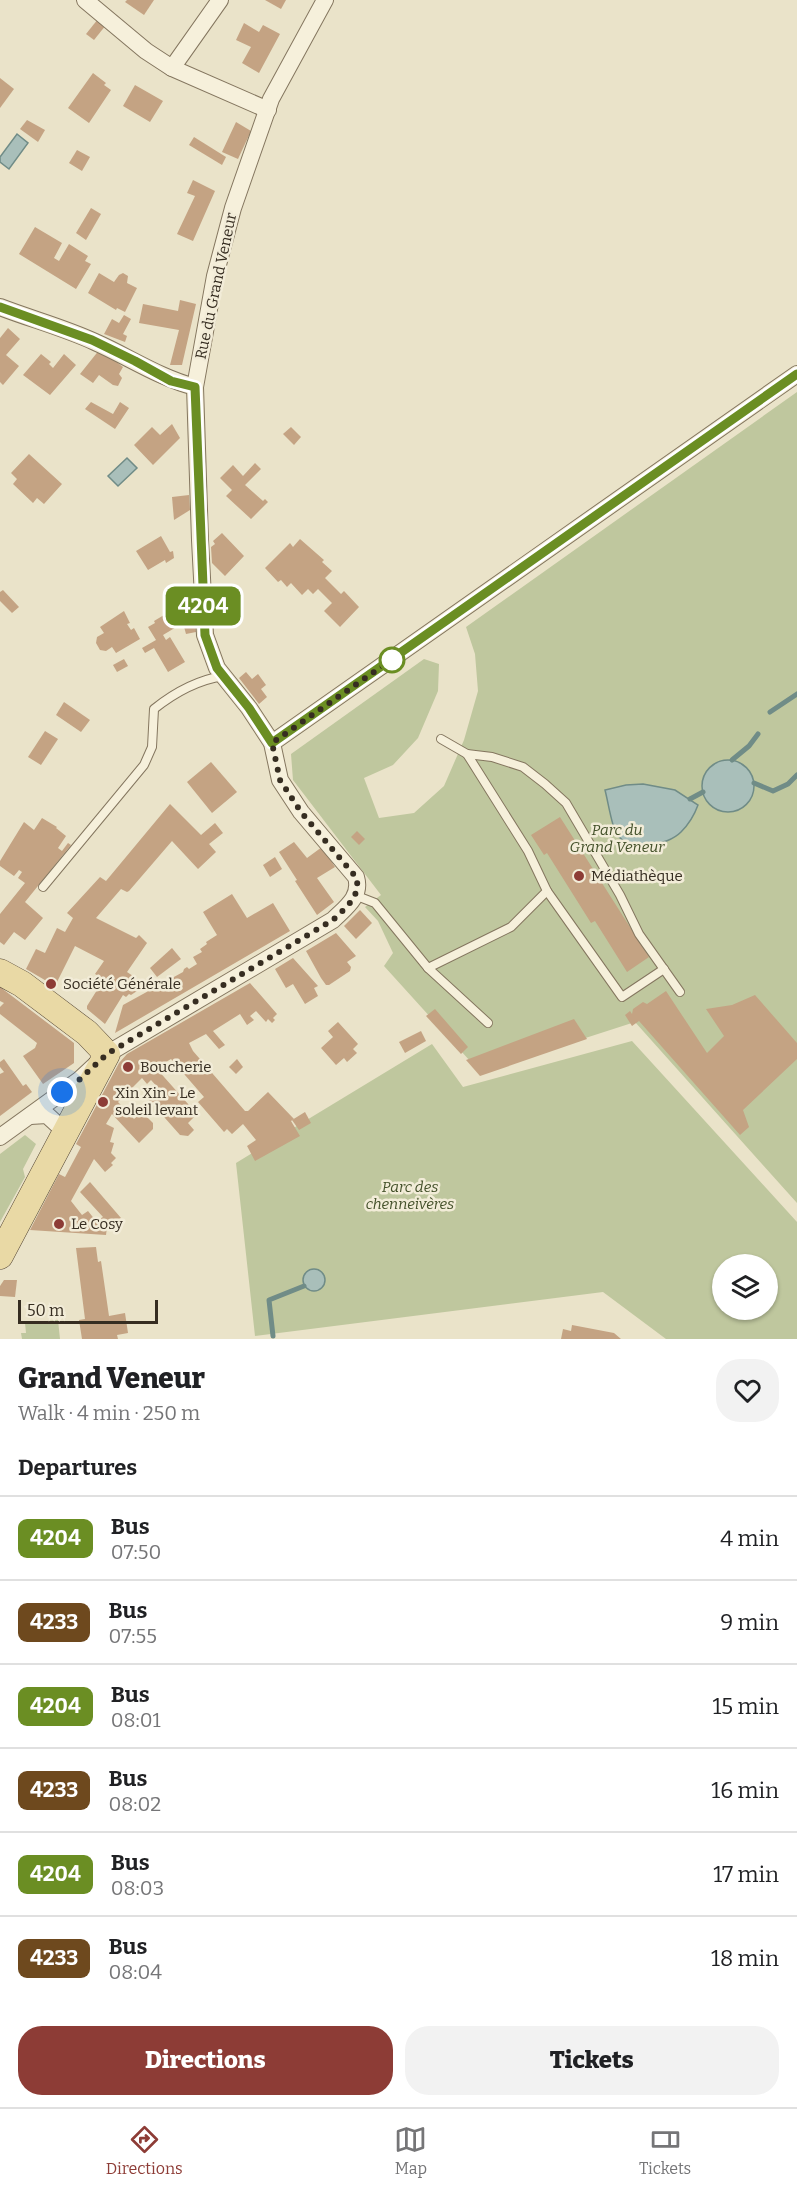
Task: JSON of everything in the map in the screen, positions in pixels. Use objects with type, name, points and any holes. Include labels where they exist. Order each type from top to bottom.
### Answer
[{"type":"main road","points":[[0,972],[22,984],[87,1033],[107,1054],[0,1256]]},
{"type":"street","points":[[85,0],[146,51],[172,68],[268,110]]},
{"type":"street","points":[[172,68],[220,0]]},
{"type":"street","name":"Rue du Grand Veneur","points":[[325,0],[280,81],[230,219],[215,276],[195,387],[205,635],[217,668],[249,708],[272,743],[280,780],[301,812],[356,877],[357,896]]},
{"type":"street","points":[[0,307],[92,340],[171,381],[195,387]]},
{"type":"street","points":[[272,743],[797,374]]},
{"type":"street","points":[[0,1137],[79,1080],[107,1054],[333,920],[357,896]]},
{"type":"street","points":[[30,1116],[47,1115],[59,1126],[63,1139]]},
{"type":"lane","points":[[43,887],[144,765],[152,747],[154,709],[173,694],[212,678],[224,676]]},
{"type":"lane","points":[[441,739],[467,754],[492,757],[523,766],[566,803],[620,895],[639,934],[680,992]]},
{"type":"lane","points":[[467,754],[528,851],[547,891],[622,997],[663,969]]},
{"type":"lane","points":[[428,968],[511,927],[547,891]]},
{"type":"lane","points":[[357,896],[375,903],[428,968],[488,1023]]},
{"type":"green space","name":"Parc du Grand Veneur","points":[[797,392],[797,1203],[635,1022],[480,1072],[384,966],[393,953],[378,921],[365,907],[381,895],[293,780],[291,754],[424,659],[439,664],[438,691],[418,738],[393,765],[364,778],[379,818],[414,813],[444,786],[464,740],[478,691],[475,654],[466,627]]},
{"type":"green space","name":"Parc des chenneivères","points":[[632,1041],[797,1222],[797,1339],[666,1339],[603,1292],[255,1336],[236,1163],[432,1044],[463,1087]]},
{"type":"green space","points":[[25,1135],[36,1144],[23,1169],[25,1177],[0,1222],[0,1154]]},
{"type":"green space","points":[[58,1320],[60,1339],[22,1339],[21,1333],[26,1333],[25,1323]]},
{"type":"water","points":[[17,134],[28,143],[9,169],[0,162],[0,157]]},
{"type":"water","points":[[127,458],[137,468],[118,486],[108,476]]},
{"type":"water","points":[[728,760],[742,764],[750,772],[754,786],[750,800],[742,808],[728,812],[714,808],[706,800],[702,786],[706,772],[714,764]]},
{"type":"water","points":[[643,784],[675,790],[698,805],[689,823],[675,837],[658,844],[640,845],[623,840],[615,832],[605,790]]},
{"type":"water","points":[[314,1269],[322,1272],[325,1280],[322,1288],[314,1291],[306,1288],[303,1280],[306,1272]]},
{"type":"building","points":[[127,0],[154,0],[144,15],[125,2]]},
{"type":"building","points":[[265,0],[286,0],[281,9]]},
{"type":"building","points":[[98,19],[106,25],[94,40],[86,34]]},
{"type":"building","points":[[244,23],[259,32],[263,25],[280,34],[259,73],[242,63],[251,47],[236,40]]},
{"type":"building","points":[[93,73],[111,90],[89,123],[68,108]]},
{"type":"building","points":[[0,78],[14,89],[0,108]]},
{"type":"building","points":[[135,85],[163,101],[150,122],[123,106]]},
{"type":"building","points":[[27,120],[45,130],[38,142],[20,129]]},
{"type":"building","points":[[236,122],[251,131],[238,159],[222,152]]},
{"type":"building","points":[[194,137],[226,157],[222,165],[189,145]]},
{"type":"building","points":[[77,150],[90,157],[82,171],[69,163]]},
{"type":"building","points":[[193,180],[215,191],[193,241],[177,234],[195,196],[187,193]]},
{"type":"building","points":[[91,208],[101,214],[86,240],[76,233]]},
{"type":"building","points":[[35,227],[62,243],[54,258],[59,261],[69,244],[88,256],[85,261],[91,264],[76,289],[19,254]]},
{"type":"building","points":[[99,273],[114,282],[123,273],[128,276],[127,283],[137,288],[125,312],[117,308],[116,310],[88,293]]},
{"type":"building","points":[[180,300],[196,304],[182,365],[170,365],[179,330],[139,323],[143,304],[178,311]]},
{"type":"building","points":[[124,315],[131,319],[123,334],[127,336],[125,342],[104,334],[112,319],[119,323]]},
{"type":"building","points":[[8,328],[20,339],[6,355],[19,366],[3,385],[0,382],[0,338]]},
{"type":"building","points":[[100,349],[123,367],[119,374],[122,378],[118,386],[99,375],[93,383],[80,374]]},
{"type":"building","points":[[41,354],[51,362],[49,364],[53,368],[64,354],[76,365],[50,395],[23,375]]},
{"type":"building","points":[[91,402],[113,414],[120,402],[129,408],[115,429],[85,409]]},
{"type":"building","points":[[172,424],[180,438],[153,465],[134,445],[152,427],[160,435]]},
{"type":"building","points":[[291,427],[301,437],[294,445],[283,434]]},
{"type":"building","points":[[29,454],[62,484],[44,504],[37,498],[33,503],[13,484],[17,479],[11,473]]},
{"type":"building","points":[[255,463],[261,469],[245,485],[263,501],[265,499],[268,502],[251,519],[226,496],[232,490],[220,478],[233,465],[243,476]]},
{"type":"building","points":[[189,495],[190,510],[174,520],[172,497]]},
{"type":"building","points":[[222,533],[244,556],[225,576],[212,563],[211,547],[215,544],[213,541]]},
{"type":"building","points":[[161,536],[170,552],[173,551],[174,558],[166,563],[165,560],[148,570],[136,551]]},
{"type":"building","points":[[300,539],[324,560],[322,562],[332,571],[325,578],[341,594],[344,591],[359,607],[340,627],[324,611],[332,603],[318,589],[313,594],[308,589],[302,595],[291,583],[287,587],[281,580],[278,582],[265,568],[290,543],[293,547]]},
{"type":"building","points":[[3,590],[19,607],[12,613],[0,601],[0,592]]},
{"type":"building","points":[[194,602],[196,632],[186,634],[183,623],[163,635],[166,640],[170,637],[185,662],[168,672],[154,648],[145,653],[142,648],[156,640],[148,627],[174,609],[176,613]]},
{"type":"building","points":[[124,611],[130,623],[127,624],[131,630],[134,628],[140,639],[116,653],[112,647],[106,651],[100,650],[96,643],[97,637],[104,633],[100,627]]},
{"type":"building","points":[[124,659],[128,666],[117,672],[113,665]]},
{"type":"building","points":[[246,672],[252,679],[258,674],[266,685],[261,689],[267,697],[259,704],[239,678]]},
{"type":"building","points":[[64,702],[90,720],[81,732],[56,715]]},
{"type":"building","points":[[45,731],[58,739],[41,765],[28,757]]},
{"type":"building","points":[[211,762],[237,792],[212,813],[187,782]]},
{"type":"building","points":[[170,804],[201,835],[215,823],[223,833],[209,844],[216,852],[198,869],[172,841],[129,891],[121,889],[96,918],[136,938],[139,935],[147,943],[127,972],[139,980],[136,985],[137,991],[126,997],[123,995],[105,1024],[87,1009],[104,979],[95,974],[104,961],[75,946],[55,986],[26,969],[36,949],[45,953],[57,928],[65,932],[73,918],[67,913],[100,877],[106,881]]},
{"type":"building","points":[[560,817],[649,957],[627,972],[595,921],[591,923],[547,853],[544,855],[531,835]]},
{"type":"building","points":[[42,818],[66,836],[58,848],[62,851],[68,843],[71,845],[25,902],[43,918],[25,940],[14,932],[4,945],[0,942],[0,914],[25,883],[18,878],[22,872],[19,870],[14,876],[0,866],[0,861],[24,822],[34,830]]},
{"type":"building","points":[[357,831],[365,839],[359,845],[351,837]]},
{"type":"building","points":[[294,842],[307,858],[322,847],[335,867],[317,878],[334,902],[317,915],[279,852]]},
{"type":"building","points":[[275,857],[282,869],[270,877],[263,865]]},
{"type":"building","points":[[232,894],[247,918],[273,903],[290,931],[115,1033],[123,1005],[183,972],[187,967],[189,969],[197,964],[193,957],[202,952],[200,949],[207,944],[206,942],[217,935],[203,912]]},
{"type":"building","points":[[360,910],[372,923],[356,939],[344,926]]},
{"type":"building","points":[[336,933],[356,956],[347,962],[351,967],[350,971],[326,985],[306,951]]},
{"type":"building","points":[[172,948],[181,959],[157,977],[150,968]]},
{"type":"building","points":[[293,958],[318,986],[314,988],[318,996],[305,1004],[293,984],[286,988],[275,969]]},
{"type":"building","points":[[250,983],[277,1014],[272,1023],[268,1019],[266,1022],[256,1011],[250,1016],[254,1020],[247,1025],[240,1014],[213,1031],[225,1045],[219,1049],[206,1034],[189,1043],[193,1051],[245,1111],[248,1111],[268,1092],[294,1119],[291,1121],[300,1136],[255,1161],[247,1146],[256,1140],[243,1124],[232,1134],[227,1129],[224,1132],[198,1102],[204,1097],[171,1059],[156,1068],[197,1114],[188,1123],[194,1130],[188,1136],[180,1135],[149,1100],[160,1090],[151,1080],[147,1084],[142,1078],[118,1102],[134,1119],[142,1112],[153,1123],[153,1129],[139,1143],[112,1114],[106,1124],[114,1128],[110,1142],[114,1143],[111,1153],[116,1158],[111,1163],[113,1165],[105,1172],[94,1159],[71,1201],[82,1215],[88,1211],[96,1221],[103,1217],[80,1192],[90,1182],[121,1218],[107,1227],[106,1235],[30,1230],[59,1174],[65,1177],[81,1147],[76,1144],[119,1063],[127,1054]]},
{"type":"building","points":[[0,987],[74,1043],[74,1063],[43,1084],[23,1056],[35,1048],[37,1043],[0,1014],[0,1007],[4,1003],[0,1001]]},
{"type":"building","points":[[666,991],[707,1053],[724,1036],[706,1009],[732,1005],[755,995],[797,1043],[797,1059],[743,1110],[749,1127],[740,1135],[639,1021],[632,1026],[625,1015],[630,1011],[632,1014],[633,1009],[643,1002],[647,1004]]},
{"type":"building","points":[[435,1009],[468,1047],[461,1054],[426,1016]]},
{"type":"building","points":[[574,1019],[587,1039],[480,1076],[466,1060]]},
{"type":"building","points":[[338,1022],[358,1044],[353,1049],[357,1053],[347,1062],[344,1058],[336,1065],[321,1048],[333,1037],[328,1031]]},
{"type":"building","points":[[421,1031],[426,1041],[405,1053],[399,1042]]},
{"type":"building","points":[[4,1059],[23,1086],[26,1084],[32,1092],[0,1116],[0,1074],[4,1072],[0,1067],[0,1062]]},
{"type":"building","points":[[237,1059],[243,1067],[236,1074],[229,1067]]},
{"type":"building","points":[[305,1112],[311,1123],[299,1130],[292,1120]]},
{"type":"building","points":[[96,1247],[98,1262],[101,1261],[109,1316],[125,1313],[128,1333],[117,1335],[118,1339],[82,1339],[79,1320],[85,1319],[76,1248]]},
{"type":"building","points":[[4,1280],[17,1280],[15,1297],[0,1296],[0,1286]]},
{"type":"building","points":[[572,1325],[614,1333],[621,1339],[561,1339],[563,1329],[571,1331]]},
{"type":"waterway","points":[[770,712],[797,694]]},
{"type":"waterway","points":[[732,760],[749,746],[758,734]]},
{"type":"waterway","points":[[754,783],[773,791],[788,784],[797,775]]},
{"type":"waterway","points":[[690,799],[703,792]]},
{"type":"waterway","points":[[273,1336],[269,1300],[304,1286]]},
{"type":"bus line","name":"4204","points":[[0,307],[92,340],[171,381],[195,387],[205,635],[217,668],[249,708],[272,743],[797,374]]},
{"type":"place","name":"Médiathèque","points":[[579,876]]},
{"type":"place","name":"Société Générale","points":[[51,984]]},
{"type":"place","name":"Boucherie","points":[[128,1067]]},
{"type":"place","name":"Xin Xin - Le soleil levant","points":[[103,1102]]},
{"type":"place","name":"Le Cosy","points":[[59,1224]]},
{"type":"route","points":[[62,1092],[107,1054],[333,920],[357,896],[356,877],[301,812],[280,780],[272,743],[394,658],[392,660]]}]
